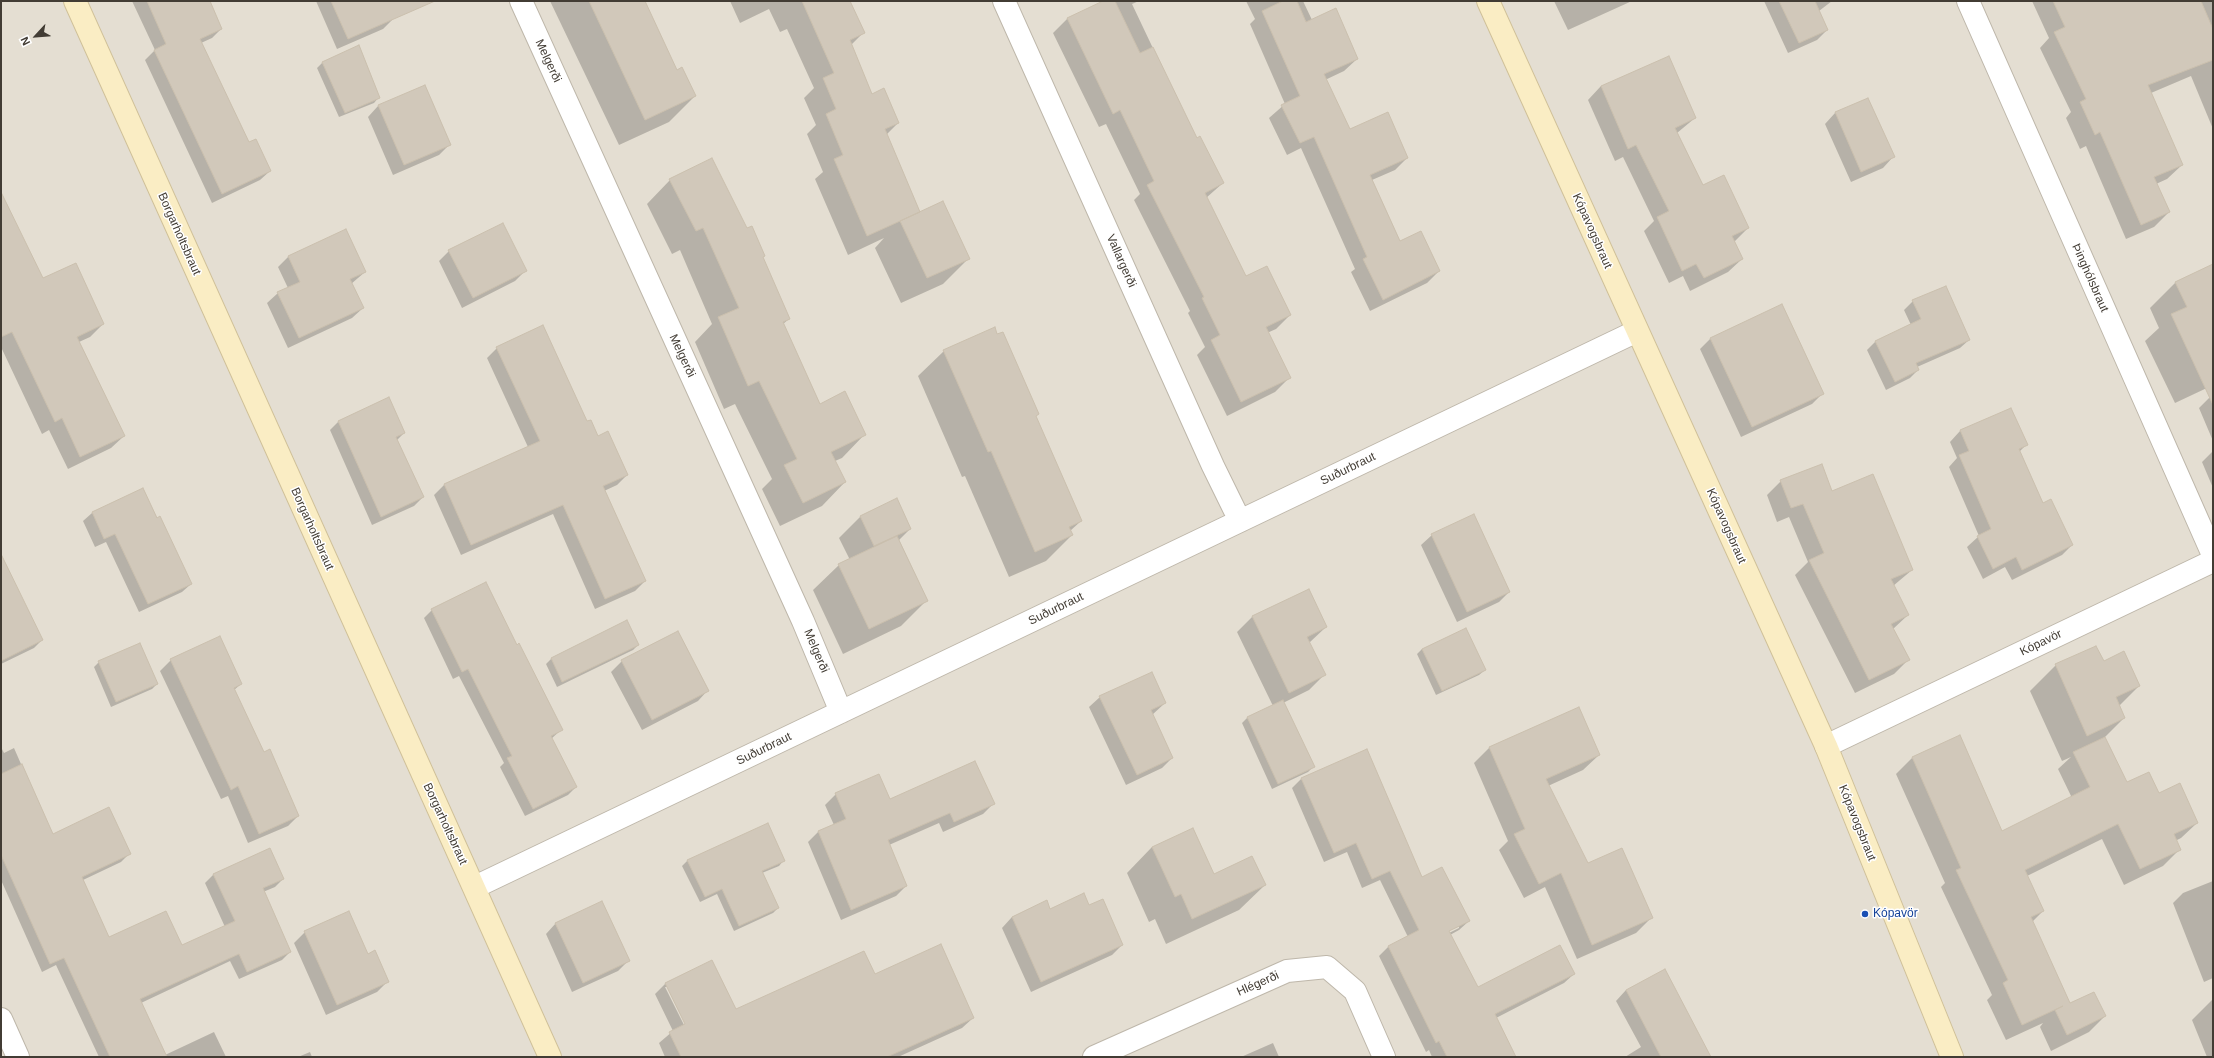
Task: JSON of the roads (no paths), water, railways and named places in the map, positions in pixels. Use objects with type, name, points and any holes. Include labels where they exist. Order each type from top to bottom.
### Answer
[{"type":"street","name":"Borgarholtsbraut","points":[[75,1],[550,1057]]},
{"type":"street","name":"Melgerði","points":[[520,1],[803,621],[841,712]]},
{"type":"street","name":"Vallargerði","points":[[1004,1],[1213,466],[1240,521]]},
{"type":"street","name":"Kópavogsbraut","points":[[1488,1],[1826,746],[1952,1057]]},
{"type":"street","name":"Þinghólsbraut","points":[[1968,1],[2213,555]]},
{"type":"street","name":"Suðurbraut","points":[[474,887],[1637,331]]},
{"type":"street","name":"Kópavör","points":[[1826,746],[2213,561]]},
{"type":"street","name":"Hlégerði","points":[[1094,1057],[1287,971],[1327,967],[1356,991],[1384,1057]]},
{"type":"street","points":[[1,1019],[18,1057]]},
{"type":"place","name":"Kópavör","points":[[1865,914]]}]
